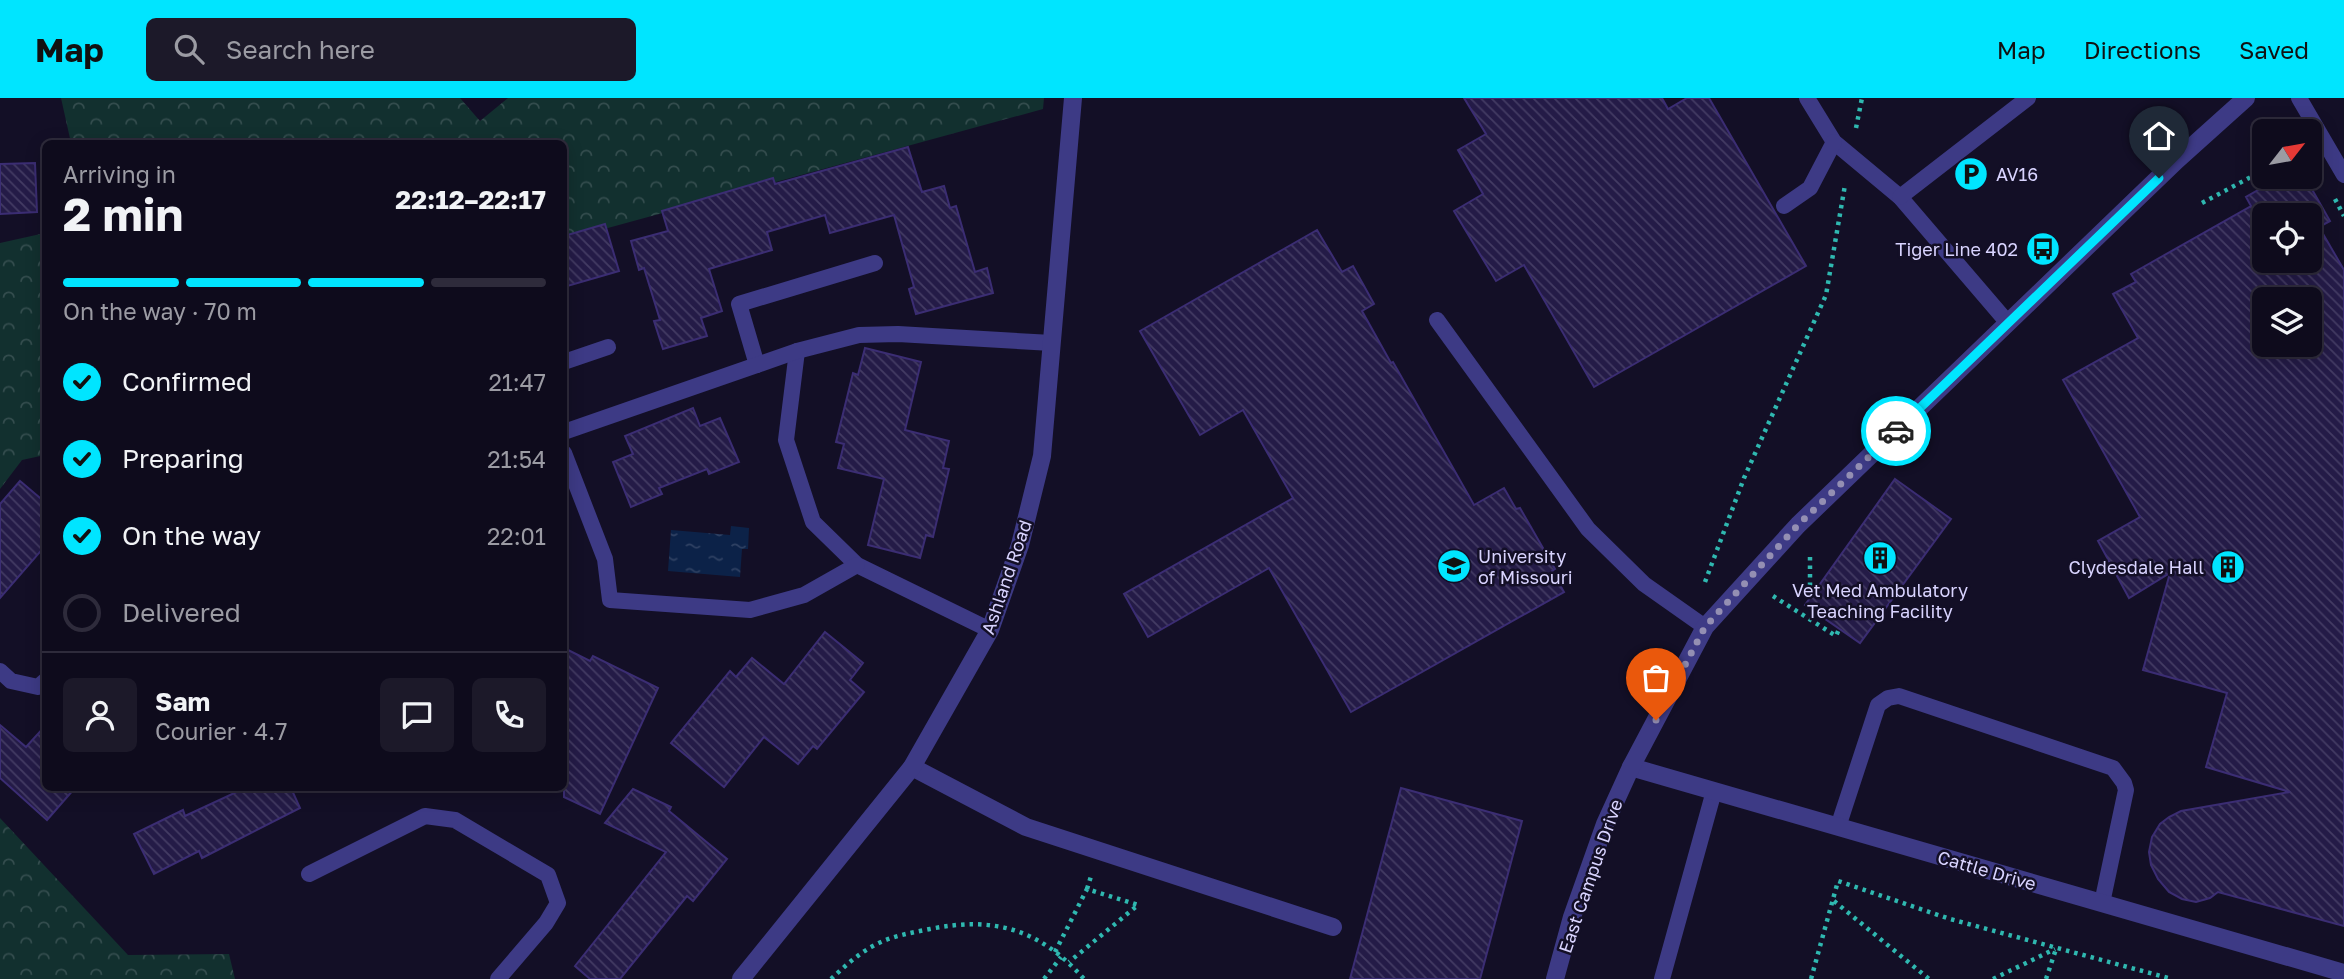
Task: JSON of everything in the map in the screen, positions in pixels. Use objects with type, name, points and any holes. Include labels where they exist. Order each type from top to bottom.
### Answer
[{"type":"street","name":"Ashland Road","points":[[741,979],[912,767],[990,630],[1020,545],[1042,456],[1073,98]]},
{"type":"street","name":"East Campus Drive","points":[[1555,979],[1572,917],[1600,835],[1631,767],[1705,627],[1798,525],[2246,98]]},
{"type":"street","points":[[912,767],[1027,827],[1333,927]]},
{"type":"street","name":"Cattle Drive","points":[[1631,767],[2344,973]]},
{"type":"lane","points":[[1807,98],[1834,142],[1900,197],[2008,323]]},
{"type":"lane","points":[[1900,197],[2028,98]]},
{"type":"lane","points":[[2299,98],[2344,175]]},
{"type":"lane","points":[[1784,206],[1811,188],[1834,142]]},
{"type":"lane","points":[[757,365],[739,304],[875,263]]},
{"type":"lane","points":[[1437,320],[1588,529],[1644,584],[1705,627]]},
{"type":"lane","points":[[567,431],[797,351],[859,335],[898,334],[1052,343]]},
{"type":"lane","points":[[567,361],[608,347]]},
{"type":"lane","points":[[797,351],[786,440],[813,522],[857,565],[990,630]]},
{"type":"lane","points":[[567,461],[605,559],[610,600],[750,610],[804,595],[857,565]]},
{"type":"lane","points":[[0,671],[11,681],[38,687],[42,684]]},
{"type":"lane","points":[[1838,827],[1878,705],[1888,698],[1899,696],[2113,768],[2126,790],[2102,903]]},
{"type":"lane","points":[[1662,979],[1714,791]]},
{"type":"lane","points":[[309,874],[425,816],[455,820],[548,875],[558,903],[546,923],[498,979]]},
{"type":"path","points":[[1705,582],[1744,478],[1826,295],[1862,98]]},
{"type":"path","points":[[2202,203],[2252,176]]},
{"type":"path","points":[[1810,557],[1810,598]]},
{"type":"path","points":[[1773,596],[1836,636],[1839,629]]},
{"type":"path","points":[[1811,979],[1838,881],[1950,919],[2172,979]]},
{"type":"path","points":[[1055,951],[1087,889],[1138,905],[1069,962]]},
{"type":"path","points":[[1834,901],[1928,979]]},
{"type":"path","points":[[831,979],[873,946],[899,935],[956,923],[986,923],[1013,928],[1055,951],[1084,979]]},
{"type":"path","points":[[1993,979],[2056,948]]},
{"type":"path","points":[[2046,979],[2056,948]]},
{"type":"path","points":[[1044,979],[1061,957]]},
{"type":"green space","points":[[61,98],[460,98],[480,121],[508,98],[1044,98],[1043,109],[567,239],[567,140],[70,140]]},
{"type":"green space","points":[[42,234],[42,456],[22,460],[0,489],[0,243]]},
{"type":"green space","points":[[0,818],[128,955],[229,954],[235,979],[0,979]]},
{"type":"water","points":[[731,526],[749,528],[748,549],[742,549],[740,577],[668,571],[671,530],[730,535]]},
{"type":"building","points":[[1464,98],[1662,98],[1668,109],[1687,98],[1709,98],[1806,266],[1594,387],[1524,265],[1496,281],[1454,211],[1483,194],[1458,150],[1486,134]]},
{"type":"building","points":[[908,147],[922,192],[944,186],[950,208],[956,206],[975,272],[987,268],[993,293],[916,314],[909,289],[914,287],[894,215],[830,233],[825,215],[767,232],[772,250],[709,269],[722,311],[701,318],[707,336],[663,349],[654,321],[660,320],[644,268],[639,270],[631,241],[668,231],[662,211],[773,178],[775,184]]},
{"type":"building","points":[[35,163],[37,212],[0,214],[0,164]]},
{"type":"building","name":"Clydesdale Hall","points":[[2260,189],[2312,189],[2320,203],[2252,203],[2252,273],[2322,273],[2322,232],[2344,270],[2344,926],[2218,892],[2210,898],[2196,902],[2182,899],[2169,892],[2158,879],[2151,865],[2149,852],[2152,837],[2160,824],[2169,817],[2181,811],[2290,792],[2206,767],[2227,693],[2143,670],[2170,573],[2129,598],[2098,541],[2140,517],[2063,380],[2138,338],[2113,294],[2136,282],[2131,274],[2251,206],[2246,197]]},
{"type":"building","name":"Clydesdale Hall","points":[[2322,207],[2330,221],[2322,225]]},
{"type":"building","points":[[605,224],[619,271],[567,286],[567,235]]},
{"type":"building","points":[[1317,230],[1342,272],[1353,266],[1374,304],[1362,311],[1474,505],[1504,488],[1516,509],[1520,508],[1555,569],[1552,571],[1564,592],[1351,712],[1269,568],[1148,637],[1124,594],[1293,498],[1243,410],[1200,435],[1140,331]]},
{"type":"building","points":[[865,348],[921,362],[905,430],[949,441],[943,468],[949,469],[933,537],[926,535],[920,558],[868,545],[884,479],[838,468],[844,444],[836,442],[853,373],[858,375]]},
{"type":"building","points":[[693,408],[700,426],[720,418],[739,462],[709,474],[707,469],[659,488],[662,494],[631,507],[613,462],[633,454],[625,436]]},
{"type":"building","name":"Vet Med Ambulatory Teaching Facility","points":[[1895,479],[1951,519],[1860,643],[1805,605]]},
{"type":"building","points":[[20,481],[42,500],[42,550],[0,598],[0,504]]},
{"type":"building","points":[[825,632],[863,663],[850,680],[864,692],[817,749],[813,746],[798,764],[764,737],[724,787],[671,743],[730,671],[736,677],[752,658],[784,684]]},
{"type":"building","points":[[567,650],[590,661],[593,656],[658,688],[600,814],[564,797],[564,791],[567,791]]},
{"type":"building","points":[[0,725],[26,747],[42,729],[42,791],[72,791],[47,820],[0,778]]},
{"type":"building","points":[[1401,788],[1522,821],[1480,979],[1350,979]]},
{"type":"building","points":[[633,789],[671,807],[669,811],[727,859],[693,901],[687,896],[620,979],[590,979],[575,966],[666,852],[605,823]]},
{"type":"building","points":[[239,791],[292,791],[300,808],[202,858],[199,851],[154,874],[134,834],[183,810],[185,816]]},
{"type":"way so far","points":[[1656,720],[1705,627],[1798,525],[1896,431]]},
{"type":"place","name":"AV16","points":[[1971,174]]},
{"type":"place","name":"Tiger Line 402","points":[[2043,249]]},
{"type":"place","name":"Vet Med Ambulatory Teaching Facility","points":[[1880,558]]},
{"type":"place","name":"University of Missouri","points":[[1454,566]]},
{"type":"place","name":"Clydesdale Hall","points":[[2228,567]]},
{"type":"route","points":[[1896,431],[2159,178]]}]
